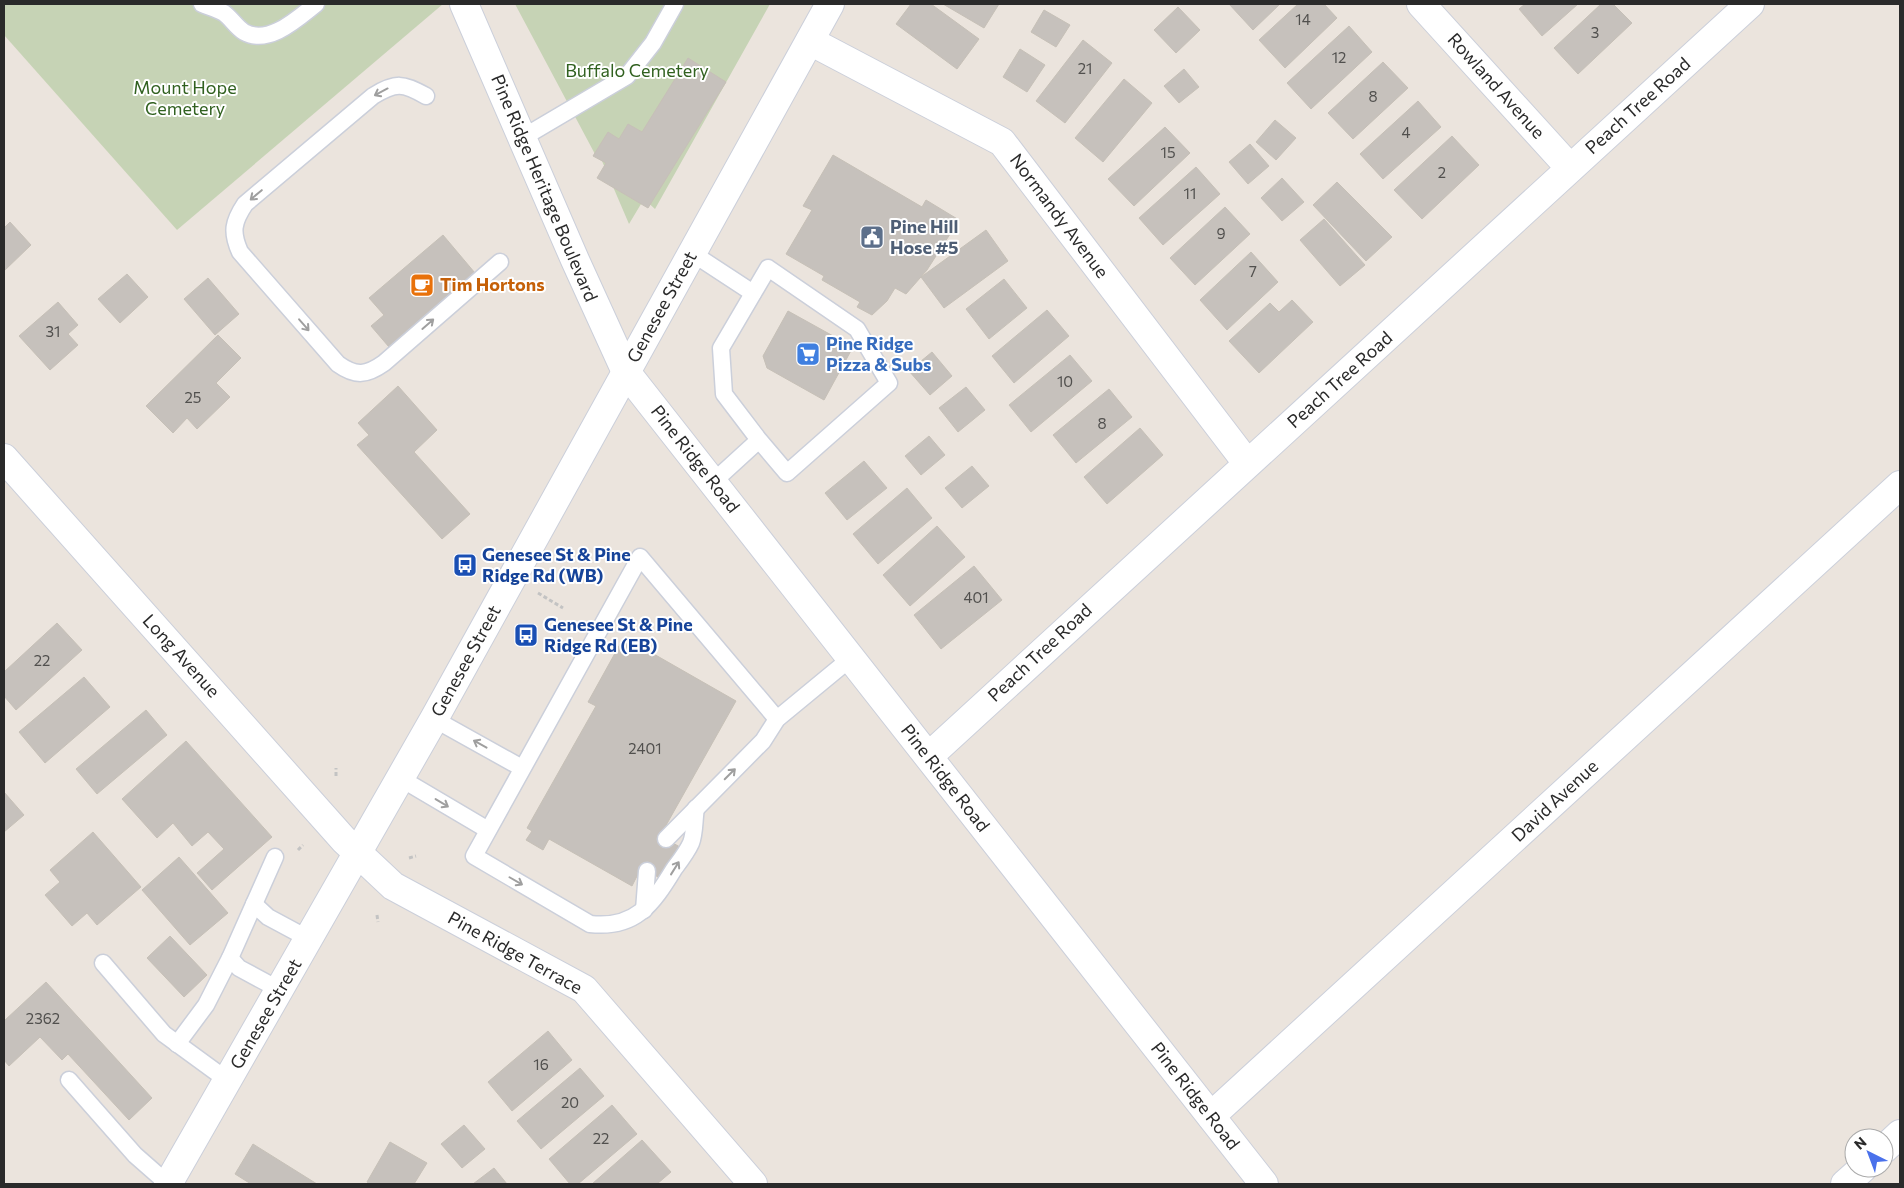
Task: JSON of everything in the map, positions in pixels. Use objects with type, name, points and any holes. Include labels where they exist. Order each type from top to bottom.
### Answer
[{"type":"street","name":"Pine Ridge Heritage Boulevard","points":[[464,4],[575,260],[626,372]]},
{"type":"street","name":"Genesee Street","points":[[168,1184],[434,719],[830,4]]},
{"type":"street","name":"Rowland Avenue","points":[[1422,4],[1570,168]]},
{"type":"street","name":"Peach Tree Road","points":[[929,756],[1750,4]]},
{"type":"street","name":"Normandy Avenue","points":[[810,41],[1002,142],[1247,463]]},
{"type":"street","name":"Pine Ridge Road","points":[[626,372],[1264,1184]]},
{"type":"street","name":"Long Avenue","points":[[4,458],[358,854]]},
{"type":"street","name":"David Avenue","points":[[1211,1116],[1900,485]]},
{"type":"street","name":"Pine Ridge Terrace","points":[[358,854],[394,886],[584,989],[739,1179]]},
{"type":"lane","points":[[202,4],[225,14],[234,25],[254,36],[267,35],[285,27],[316,4]]},
{"type":"lane","points":[[522,138],[626,76],[653,43],[675,4]]},
{"type":"lane","points":[[426,96],[408,86],[397,85],[385,88],[366,102],[245,204],[237,216],[234,228],[235,240],[240,252],[338,364],[348,371],[361,374],[375,370],[384,363],[500,262]]},
{"type":"lane","points":[[692,253],[753,293]]},
{"type":"lane","points":[[768,268],[857,329],[889,382],[787,473],[759,440],[724,394],[721,348],[768,268]]},
{"type":"lane","points":[[713,482],[759,440]]},
{"type":"lane","points":[[696,808],[691,842],[659,895],[644,910],[625,922],[607,926],[590,924],[474,856],[640,557],[777,719]]},
{"type":"lane","points":[[666,839],[763,741],[777,719],[851,658]]},
{"type":"lane","points":[[434,719],[522,768]]},
{"type":"lane","points":[[400,778],[488,830]]},
{"type":"lane","points":[[177,1044],[206,1005],[230,958],[275,856]]},
{"type":"lane","points":[[644,910],[647,871]]},
{"type":"lane","points":[[254,904],[268,917],[309,939]]},
{"type":"lane","points":[[230,958],[239,968],[280,990]]},
{"type":"lane","points":[[102,963],[164,1034],[227,1080]]},
{"type":"lane","points":[[68,1080],[134,1155],[168,1184]]},
{"type":"path","points":[[545,597],[563,608]]},
{"type":"path","points":[[336,768],[336,776]]},
{"type":"path","points":[[409,858],[416,856]]},
{"type":"path","points":[[377,915],[378,922]]},
{"type":"green space","name":"Mount Hope Cemetery","points":[[4,4],[443,4],[177,230],[4,35]]},
{"type":"green space","name":"Buffalo Cemetery","points":[[515,4],[770,4],[655,209],[644,199],[629,224],[602,161],[596,156]]},
{"type":"building","points":[[911,4],[931,4],[979,39],[957,69],[896,24]]},
{"type":"building","points":[[943,4],[999,4],[984,28]]},
{"type":"building","points":[[1229,4],[1280,4],[1253,30]]},
{"type":"building","points":[[1298,4],[1324,4],[1337,18],[1285,68],[1259,40]]},
{"type":"building","points":[[1525,4],[1578,4],[1542,36],[1519,9]]},
{"type":"building","points":[[1601,4],[1613,4],[1632,23],[1578,74],[1554,48]]},
{"type":"building","points":[[1178,7],[1200,30],[1176,53],[1154,30]]},
{"type":"building","points":[[1044,10],[1070,25],[1056,47],[1031,32]]},
{"type":"building","points":[[1349,26],[1372,52],[1311,109],[1287,83]]},
{"type":"building","points":[[1083,40],[1112,63],[1065,123],[1036,101]]},
{"type":"building","points":[[1020,49],[1045,65],[1027,92],[1003,77]]},
{"type":"building","points":[[688,58],[726,82],[648,208],[597,178],[606,163],[593,156],[608,132],[619,139],[628,124],[642,132]]},
{"type":"building","points":[[1383,62],[1408,88],[1353,139],[1328,113]]},
{"type":"building","points":[[1184,69],[1199,87],[1179,103],[1164,86]]},
{"type":"building","points":[[1124,79],[1152,103],[1103,162],[1075,138]]},
{"type":"building","points":[[1418,101],[1441,127],[1383,179],[1360,154]]},
{"type":"building","points":[[1275,120],[1296,138],[1276,160],[1256,142]]},
{"type":"building","points":[[1165,127],[1190,153],[1134,206],[1108,179]]},
{"type":"building","points":[[1452,136],[1479,165],[1422,219],[1394,190]]},
{"type":"building","points":[[1250,144],[1269,166],[1248,184],[1229,162]]},
{"type":"building","name":"Pine Hill Hose #5","points":[[833,155],[922,207],[926,200],[959,220],[927,270],[906,294],[895,288],[887,301],[872,315],[857,307],[860,302],[822,280],[824,276],[786,254],[812,210],[803,206]]},
{"type":"building","points":[[1196,167],[1220,194],[1163,245],[1139,218]]},
{"type":"building","points":[[1282,178],[1304,202],[1282,221],[1261,198]]},
{"type":"building","points":[[1337,182],[1392,237],[1366,261],[1313,205]]},
{"type":"building","points":[[1225,207],[1250,234],[1195,285],[1170,258]]},
{"type":"building","points":[[1324,219],[1365,265],[1340,286],[1300,240]]},
{"type":"building","points":[[10,222],[31,245],[4,271],[4,228]]},
{"type":"building","points":[[986,230],[1008,261],[944,308],[921,277]]},
{"type":"building","name":"Tim Hortons","points":[[443,235],[475,273],[389,347],[371,326],[384,315],[369,298]]},
{"type":"building","points":[[1251,252],[1278,282],[1227,330],[1200,300]]},
{"type":"building","points":[[127,274],[148,297],[120,323],[98,299]]},
{"type":"building","points":[[208,278],[239,314],[215,335],[184,299]]},
{"type":"building","points":[[1004,279],[1027,308],[989,339],[966,309]]},
{"type":"building","points":[[1292,300],[1313,322],[1259,373],[1229,341],[1270,303],[1279,312]]},
{"type":"building","points":[[58,302],[78,325],[68,334],[78,345],[50,370],[19,336]]},
{"type":"building","points":[[1047,310],[1069,336],[1014,383],[992,356]]},
{"type":"building","points":[[788,311],[853,347],[824,400],[767,368],[763,356]]},
{"type":"building","points":[[218,335],[241,358],[216,383],[230,397],[197,429],[187,418],[173,433],[146,406]]},
{"type":"building","points":[[932,352],[952,376],[930,395],[909,371]]},
{"type":"building","points":[[1070,355],[1092,381],[1031,432],[1009,405]]},
{"type":"building","points":[[398,386],[437,430],[414,452],[470,514],[442,539],[357,445],[369,435],[358,423]]},
{"type":"building","points":[[966,387],[985,410],[958,432],[939,408]]},
{"type":"building","points":[[1109,389],[1132,417],[1076,463],[1053,435]]},
{"type":"building","points":[[1140,428],[1163,455],[1107,504],[1084,477]]},
{"type":"building","points":[[929,436],[945,455],[921,475],[905,456]]},
{"type":"building","points":[[864,461],[887,488],[847,520],[825,493]]},
{"type":"building","points":[[972,466],[989,486],[962,508],[945,488]]},
{"type":"building","points":[[907,488],[932,518],[878,564],[853,534]]},
{"type":"building","points":[[937,526],[965,557],[910,606],[883,575]]},
{"type":"building","points":[[974,566],[1002,600],[941,649],[914,615]]},
{"type":"building","points":[[57,623],[82,650],[16,710],[4,696],[4,672]]},
{"type":"building","points":[[624,637],[736,701],[660,836],[680,847],[662,879],[641,868],[632,886],[549,839],[543,850],[526,840],[532,831],[527,828],[596,706],[588,702]]},
{"type":"building","points":[[84,677],[110,707],[45,763],[19,732]]},
{"type":"building","points":[[146,710],[167,735],[97,794],[76,769]]},
{"type":"building","points":[[186,741],[272,837],[212,890],[197,873],[224,849],[208,832],[192,846],[173,823],[157,838],[122,799]]},
{"type":"building","points":[[4,792],[24,815],[4,832]]},
{"type":"building","points":[[93,832],[141,887],[97,925],[87,913],[72,926],[45,895],[60,882],[50,870]]},
{"type":"building","points":[[179,857],[228,913],[190,945],[142,890]]},
{"type":"building","points":[[170,936],[207,975],[184,997],[147,958]]},
{"type":"building","points":[[46,982],[152,1098],[129,1120],[68,1054],[62,1060],[40,1037],[9,1066],[4,1060],[4,1021]]},
{"type":"building","points":[[548,1031],[572,1060],[512,1111],[488,1082]]},
{"type":"building","points":[[580,1068],[604,1096],[541,1149],[517,1121]]},
{"type":"building","points":[[612,1105],[637,1134],[578,1184],[570,1184],[549,1159]]},
{"type":"building","points":[[464,1125],[485,1149],[462,1168],[441,1144]]},
{"type":"building","points":[[642,1140],[671,1172],[657,1184],[592,1184]]},
{"type":"building","points":[[390,1142],[427,1163],[414,1184],[370,1184],[367,1182]]},
{"type":"building","points":[[253,1144],[317,1184],[251,1184],[235,1174]]},
{"type":"building","points":[[494,1168],[507,1184],[473,1184]]},
{"type":"place","name":"Pine Hill Hose #5","points":[[872,237]]},
{"type":"place","name":"Tim Hortons","points":[[422,285]]},
{"type":"place","name":"Pine Ridge Pizza & Subs","points":[[808,354]]},
{"type":"place","name":"Genesee St & Pine Ridge Rd (WB)","points":[[465,565]]},
{"type":"place","name":"Genesee St & Pine Ridge Rd (EB)","points":[[526,635]]}]
